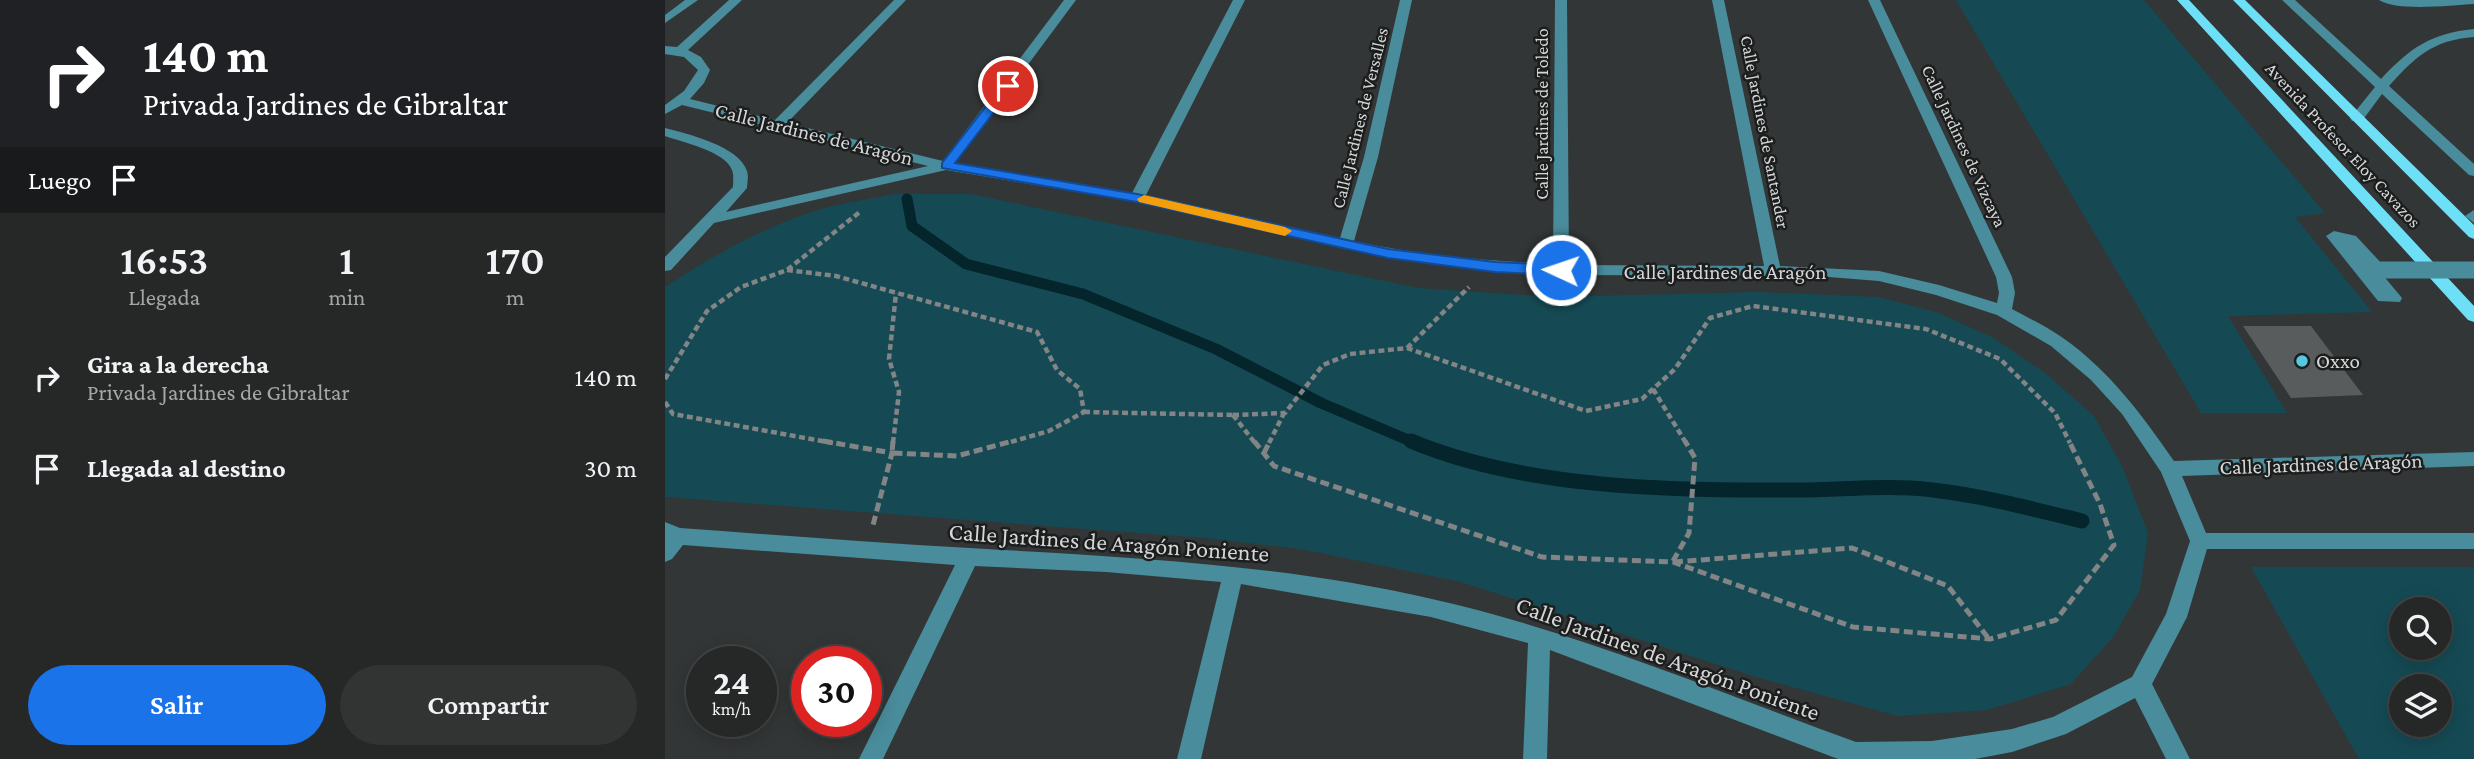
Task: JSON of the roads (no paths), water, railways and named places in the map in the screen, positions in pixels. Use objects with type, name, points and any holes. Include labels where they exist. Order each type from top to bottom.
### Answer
[{"type":"main road","name":"Avenida Profesor Eloy Cavazos","points":[[2183,0],[2474,316]]},
{"type":"main road","name":"Avenida Profesor Eloy Cavazos","points":[[2239,0],[2474,234]]},
{"type":"street","points":[[665,20],[692,0]]},
{"type":"street","points":[[680,51],[736,0]]},
{"type":"street","points":[[777,126],[900,0]]},
{"type":"street","points":[[709,220],[946,166],[1070,0]]},
{"type":"street","points":[[1137,198],[1239,0]]},
{"type":"street","name":"Calle Jardines de Versalles","points":[[1345,245],[1371,157],[1406,0]]},
{"type":"street","name":"Calle Jardines de Toledo","points":[[1561,0],[1561,270]]},
{"type":"street","name":"Calle Jardines de Santander","points":[[1719,0],[1773,272]]},
{"type":"street","name":"Calle Jardines de Vizcaya","points":[[1874,0],[2004,277],[2007,293],[2003,311]]},
{"type":"street","points":[[2288,0],[2474,172]]},
{"type":"street","points":[[2385,0],[2474,1]]},
{"type":"street","points":[[2357,118],[2381,85],[2434,40],[2474,33]]},
{"type":"street","points":[[665,50],[680,51],[698,58],[704,69],[699,85],[681,101],[665,110]]},
{"type":"street","name":"Calle Jardines de Aragón","points":[[681,101],[946,166],[1137,198],[1388,253],[1489,266],[1561,270],[1815,271],[1879,276],[1939,290],[2003,311],[2057,342],[2097,376],[2128,409],[2169,469],[2200,541]]},
{"type":"street","points":[[665,132],[720,151],[730,157],[740,171],[740,188],[665,266]]},
{"type":"street","points":[[2334,236],[2384,298],[2394,298],[2341,239],[2351,239],[2378,270],[2474,270]]},
{"type":"street","name":"Calle Jardines de Aragón","points":[[2169,469],[2474,459]]},
{"type":"street","points":[[665,554],[671,533]]},
{"type":"street","name":"Calle Jardines de Aragón Poniente","points":[[671,533],[969,557],[1106,563],[1233,574],[1431,608],[1539,636],[1856,756],[1906,756],[2003,741],[2056,727],[2140,684]]},
{"type":"street","points":[[2178,759],[2140,684],[2176,617],[2200,541],[2474,541]]},
{"type":"street","points":[[871,759],[969,557]]},
{"type":"street","points":[[1189,759],[1233,574]]},
{"type":"street","points":[[1535,759],[1539,636]]},
{"type":"waterway","points":[[907,199],[912,226],[966,264],[1083,294],[1216,349],[1321,403],[1415,443]]},
{"type":"waterway","points":[[1411,441],[1455,457],[1502,469],[1601,484],[1702,490],[1910,488],[1974,496],[2082,521]]},
{"type":"place","name":"Oxxo","points":[[2302,361]]}]
